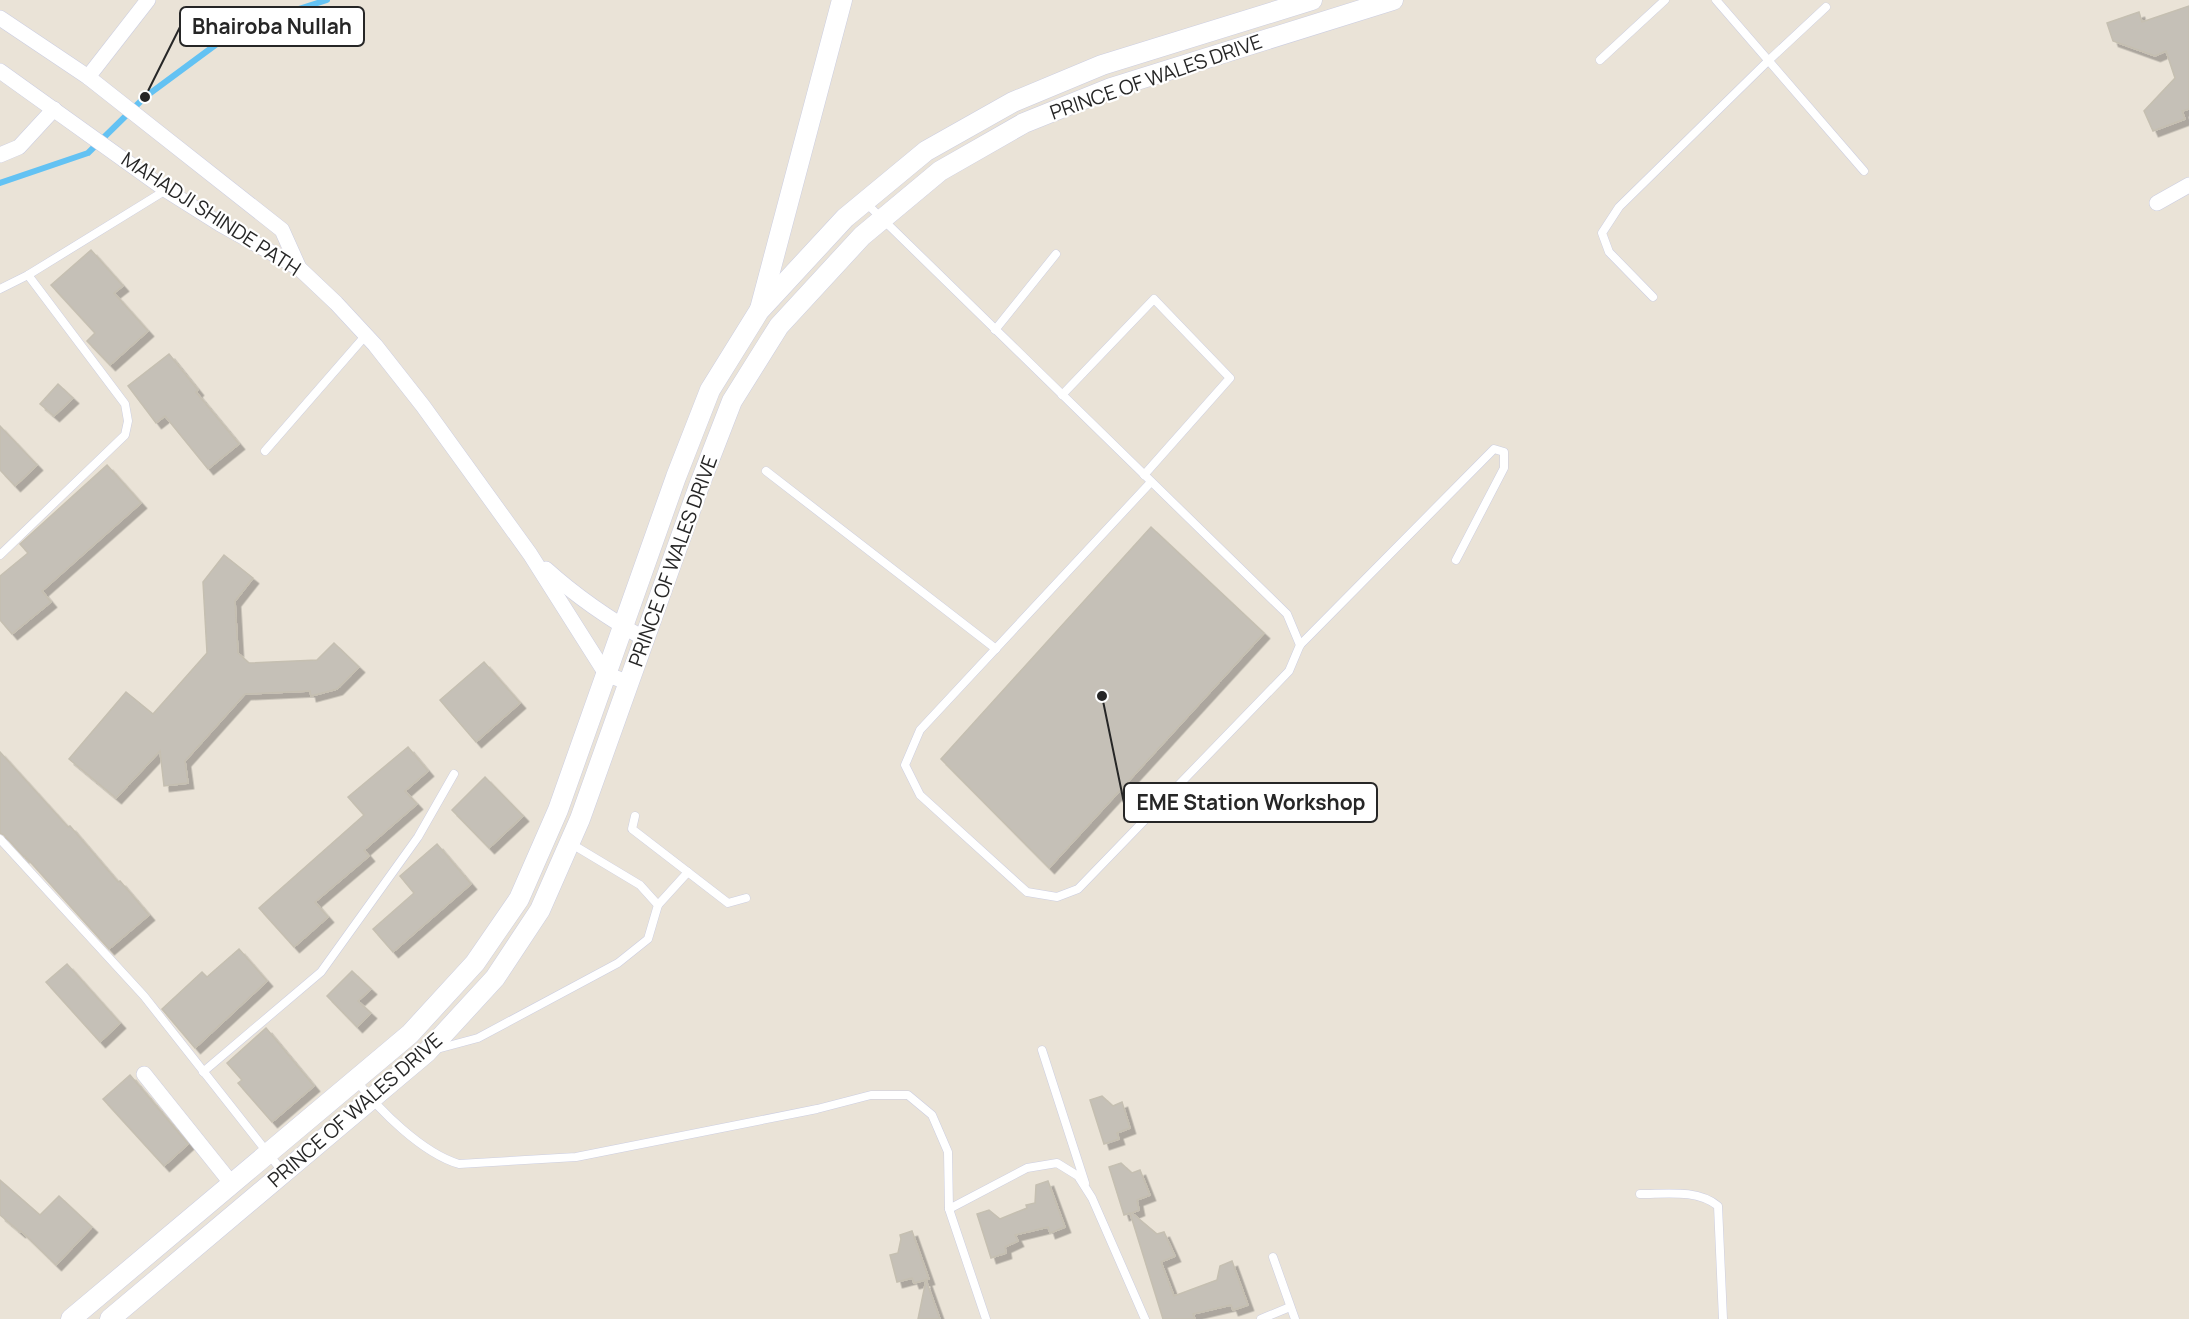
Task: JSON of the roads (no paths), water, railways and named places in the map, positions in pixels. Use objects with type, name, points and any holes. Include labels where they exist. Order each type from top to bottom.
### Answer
[{"type":"street","points":[[88,77],[148,0]]},
{"type":"street","points":[[778,326],[759,311],[842,0]]},
{"type":"street","name":"PRINCE OF WALES DRIVE","points":[[72,1319],[410,1034],[476,963],[519,899],[558,810],[676,477],[710,390],[759,311],[845,218],[926,151],[1013,102],[1102,65],[1276,5],[1312,0]]},
{"type":"street","name":"PRINCE OF WALES DRIVE","points":[[110,1319],[427,1052],[495,978],[540,910],[580,819],[699,486],[732,401],[778,326],[862,236],[940,171],[1024,123],[1111,88],[1393,0]]},
{"type":"street","points":[[0,18],[88,77],[282,230],[299,268]]},
{"type":"street","name":"MAHADJI SHINDE PATH","points":[[0,71],[166,190],[220,224],[299,268],[366,335],[423,406],[530,554],[606,674]]},
{"type":"street","points":[[0,155],[19,147],[54,109]]},
{"type":"street","points":[[2157,202],[2189,185]]},
{"type":"street","name":"MAHADJI SHINDE PATH","points":[[530,554],[570,592],[622,627],[645,639]]},
{"type":"street","points":[[606,674],[629,683]]},
{"type":"street","points":[[144,1074],[232,1184]]},
{"type":"lane","points":[[1600,60],[1665,0]]},
{"type":"lane","points":[[1716,0],[1864,171]]},
{"type":"lane","points":[[1653,297],[1609,252],[1602,233],[1618,207],[1826,7]]},
{"type":"lane","points":[[0,289],[28,275],[166,190]]},
{"type":"lane","points":[[865,202],[1287,615],[1300,645]]},
{"type":"lane","points":[[995,330],[1056,254]]},
{"type":"lane","points":[[0,555],[125,435],[128,422],[125,404],[28,275]]},
{"type":"lane","points":[[1062,395],[1154,299],[1230,378],[1144,475]]},
{"type":"lane","points":[[265,451],[366,335]]},
{"type":"lane","points":[[1151,482],[920,730],[905,765],[920,795],[1027,891],[1057,897],[1078,889],[1290,671],[1300,645],[1494,449],[1504,452],[1504,468],[1456,560]]},
{"type":"lane","points":[[766,471],[996,649]]},
{"type":"lane","points":[[203,1072],[321,972],[418,837],[454,774]]},
{"type":"lane","points":[[635,816],[632,829],[728,903],[746,898]]},
{"type":"lane","points":[[0,838],[144,996],[283,1173]]},
{"type":"lane","points":[[570,843],[640,885],[658,905]]},
{"type":"lane","points":[[427,1052],[477,1038],[618,963],[648,939],[658,905],[688,872]]},
{"type":"lane","points":[[1042,1050],[1088,1192],[1145,1319]]},
{"type":"lane","points":[[356,1080],[371,1099],[433,1154],[459,1164],[576,1157],[817,1109],[871,1095],[908,1095],[932,1115],[948,1152],[949,1209],[986,1319]]},
{"type":"lane","points":[[949,1209],[1028,1168],[1057,1163],[1078,1176],[1088,1192]]},
{"type":"lane","points":[[1640,1194],[1681,1194],[1709,1198],[1718,1206],[1723,1319]]},
{"type":"lane","points":[[1273,1257],[1295,1319]]},
{"type":"lane","points":[[1261,1319],[1290,1307]]},
{"type":"waterway","points":[[0,183],[88,153],[145,97],[237,29],[327,0]]},
{"type":"place","name":"Bhairoba Nullah","points":[[145,97]]},
{"type":"place","name":"EME Station Workshop","points":[[1102,696]]}]
